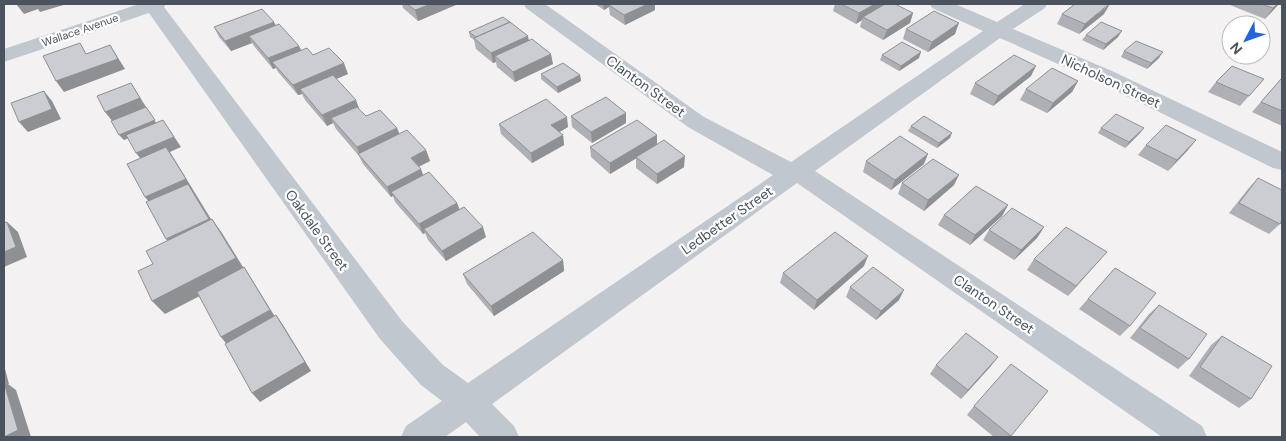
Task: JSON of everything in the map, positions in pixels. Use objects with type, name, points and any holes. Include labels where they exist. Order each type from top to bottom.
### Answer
[{"type":"street","name":"Wallace Avenue","points":[[4,56],[154,4]]},
{"type":"street","name":"Oakdale Street","points":[[154,4],[391,330],[432,375],[468,402],[502,437]]},
{"type":"street","name":"Clanton Street","points":[[533,4],[696,122],[794,173],[1190,437]]},
{"type":"street","name":"Nicholson Street","points":[[939,4],[996,31],[1104,76],[1282,162]]},
{"type":"street","name":"Ledbetter Street","points":[[418,437],[996,31],[1038,4]]},
{"type":"building","points":[[407,4],[431,4],[415,10]]},
{"type":"building","points":[[648,4],[624,15],[609,5]]},
{"type":"building","points":[[841,4],[875,4],[859,13]]},
{"type":"building","points":[[885,4],[895,4],[913,13],[887,30],[863,17]]},
{"type":"building","points":[[1075,4],[1109,4],[1085,24],[1062,14]]},
{"type":"building","points":[[1261,4],[1278,4],[1273,8]]},
{"type":"building","points":[[262,9],[274,22],[225,41],[214,27]]},
{"type":"building","points":[[934,11],[959,23],[932,42],[906,29]]},
{"type":"building","points":[[503,17],[510,22],[476,37],[469,32]]},
{"type":"building","points":[[510,22],[528,36],[491,53],[474,38]]},
{"type":"building","points":[[1101,22],[1122,31],[1106,44],[1086,35]]},
{"type":"building","points":[[279,24],[299,46],[268,58],[249,36]]},
{"type":"building","points":[[532,39],[551,54],[513,72],[495,56]]},
{"type":"building","points":[[1136,41],[1163,52],[1151,63],[1124,51]]},
{"type":"building","points":[[902,42],[921,52],[901,66],[882,55]]},
{"type":"building","points":[[80,43],[86,54],[110,45],[118,59],[56,81],[43,56]]},
{"type":"building","points":[[307,48],[313,55],[329,48],[344,63],[293,85],[272,62]]},
{"type":"building","points":[[1014,55],[1036,66],[998,96],[975,83]]},
{"type":"building","points":[[563,63],[580,75],[557,87],[541,74]]},
{"type":"building","points":[[1232,66],[1264,79],[1249,96],[1216,82]]},
{"type":"building","points":[[1052,68],[1078,81],[1053,103],[1026,89]]},
{"type":"building","points":[[333,75],[356,100],[322,115],[300,89]]},
{"type":"building","points":[[1282,79],[1282,111],[1261,102]]},
{"type":"building","points":[[131,83],[140,98],[105,112],[97,96]]},
{"type":"building","points":[[44,91],[52,109],[19,122],[11,103]]},
{"type":"building","points":[[606,97],[626,113],[591,132],[571,116]]},
{"type":"building","points":[[546,99],[567,117],[551,125],[563,135],[531,153],[499,124]]},
{"type":"building","points":[[146,107],[155,120],[119,135],[111,121]]},
{"type":"building","points":[[357,107],[366,116],[380,110],[397,128],[357,147],[331,118]]},
{"type":"building","points":[[1116,114],[1144,128],[1129,142],[1101,128]]},
{"type":"building","points":[[924,116],[952,133],[939,143],[911,126]]},
{"type":"building","points":[[163,120],[174,137],[136,153],[126,135]]},
{"type":"building","points":[[637,120],[657,135],[610,163],[590,147]]},
{"type":"building","points":[[1166,125],[1196,140],[1177,160],[1146,145]]},
{"type":"building","points":[[407,130],[426,150],[411,158],[421,169],[387,187],[358,154]]},
{"type":"building","points":[[900,136],[928,154],[895,180],[866,161]]},
{"type":"building","points":[[664,140],[685,156],[657,174],[636,157]]},
{"type":"building","points":[[166,147],[186,179],[145,197],[127,164]]},
{"type":"building","points":[[933,159],[959,175],[928,200],[902,183]]},
{"type":"building","points":[[429,172],[457,203],[419,224],[391,192]]},
{"type":"building","points":[[1258,178],[1282,190],[1282,220],[1280,224],[1239,203]]},
{"type":"building","points":[[188,184],[209,219],[166,239],[146,202]]},
{"type":"building","points":[[976,186],[1008,205],[975,235],[944,215]]},
{"type":"building","points":[[464,207],[483,227],[442,251],[424,229]]},
{"type":"building","points":[[1012,208],[1044,227],[1021,250],[989,230]]},
{"type":"building","points":[[212,219],[236,258],[152,301],[138,271],[153,264],[146,251]]},
{"type":"building","points":[[7,222],[16,247],[4,252],[4,223]]},
{"type":"building","points":[[1066,227],[1107,252],[1076,286],[1034,259]]},
{"type":"building","points":[[533,232],[563,260],[491,306],[463,274]]},
{"type":"building","points":[[835,232],[868,256],[817,300],[783,273]]},
{"type":"building","points":[[244,267],[270,310],[221,337],[197,292]]},
{"type":"building","points":[[873,267],[904,290],[881,311],[850,287]]},
{"type":"building","points":[[1115,268],[1156,293],[1130,326],[1088,299]]},
{"type":"building","points":[[1159,305],[1207,334],[1189,359],[1140,328]]},
{"type":"building","points":[[276,315],[305,362],[252,393],[225,344]]},
{"type":"building","points":[[966,333],[998,357],[968,390],[936,365]]},
{"type":"building","points":[[1222,336],[1272,366],[1251,399],[1200,367]]},
{"type":"building","points":[[1011,364],[1048,391],[1011,436],[974,406]]},
{"type":"building","points":[[4,383],[18,430],[4,437]]}]
